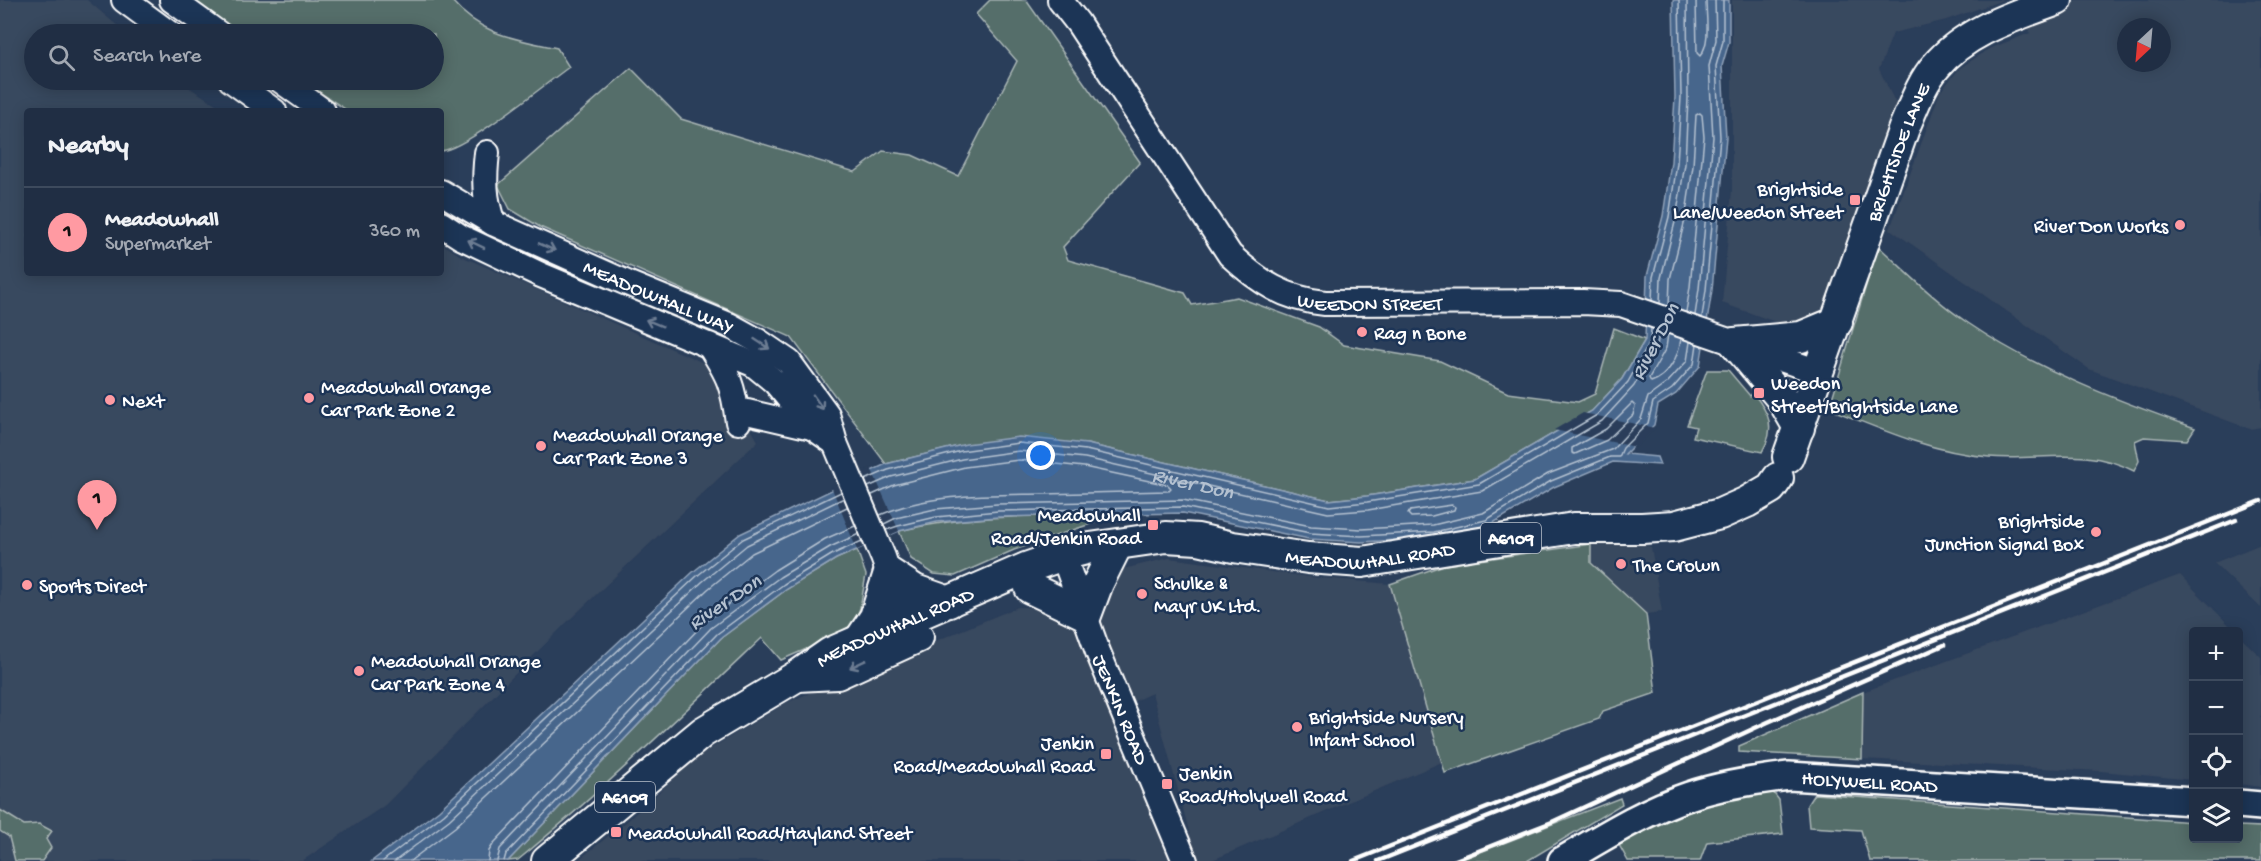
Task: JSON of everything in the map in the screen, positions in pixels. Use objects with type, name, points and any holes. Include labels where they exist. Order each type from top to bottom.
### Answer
[{"type":"main road","name":"BRIGHTSIDE LANE","points":[[1819,372],[1904,128],[1935,67],[1956,47],[1984,29],[2058,0]]},
{"type":"main road","points":[[1727,341],[1801,338],[1837,322]]},
{"type":"main road","points":[[1727,341],[1782,399],[1799,428]]},
{"type":"main road","name":"MEADOWHALL ROAD","points":[[547,861],[703,732],[798,676],[830,653],[861,638],[909,631],[1030,588],[1090,548],[1122,547],[1166,537],[1198,539],[1233,547],[1308,558],[1362,562],[1574,528],[1674,526],[1720,514],[1771,488],[1783,468],[1819,372]]},
{"type":"main road","points":[[1030,588],[1086,615],[1098,583],[1122,547]]},
{"type":"main road","name":"MEADOWHALL ROAD","points":[[798,676],[837,674],[909,631],[949,602],[1026,568],[1066,563]]},
{"type":"main road","points":[[861,638],[875,617],[886,565],[915,590],[949,602]]},
{"type":"main road","name":"HOLYWELL ROAD","points":[[1562,861],[1630,822],[1690,795],[1752,780],[1789,776],[2189,801]]},
{"type":"main road","points":[[2243,804],[2261,806]]},
{"type":"street","points":[[164,24],[165,0]]},
{"type":"street","points":[[172,0],[205,24]]},
{"type":"street","name":"WEEDON STREET","points":[[1060,0],[1230,255],[1270,287],[1290,297],[1325,303],[1583,302],[1621,304],[1819,372]]},
{"type":"street","points":[[139,3],[158,24]]},
{"type":"street","points":[[245,90],[270,108]]},
{"type":"street","points":[[294,90],[319,108]]},
{"type":"street","points":[[487,153],[485,195],[493,223]]},
{"type":"street","name":"MEADOWHALL WAY","points":[[445,199],[627,283],[729,325],[758,341],[792,365],[827,414],[835,443],[886,565],[909,631]]},
{"type":"street","name":"MEADOWHALL WAY","points":[[444,226],[461,237],[541,275],[753,364],[775,382],[812,427],[835,443]]},
{"type":"street","points":[[709,345],[726,371],[743,417],[812,427]]},
{"type":"street","name":"JENKIN ROAD","points":[[1066,563],[1098,652],[1185,861]]},
{"type":"shaded area","points":[[0,0],[87,0],[115,24],[24,24],[24,90],[193,90],[222,108],[24,108],[24,276],[444,276],[444,245],[461,256],[715,368],[758,441],[565,624],[385,805],[302,861],[0,861]]},
{"type":"shaded area","points":[[1732,0],[2003,0],[1946,20],[1893,33],[1879,69],[1896,104],[1830,301],[1810,321],[1790,327],[1722,303],[1732,190]]},
{"type":"shaded area","points":[[2022,0],[2261,0],[2261,427],[2250,429],[2089,369],[1890,229],[1940,92],[1960,68],[1989,49],[2030,33]]},
{"type":"shaded area","points":[[1631,539],[1651,547],[1662,612],[1646,614],[1591,563],[1591,544],[1597,540]]},
{"type":"shaded area","points":[[2261,544],[2261,608],[2214,563]]},
{"type":"shaded area","points":[[1169,558],[1310,577],[1390,584],[1442,762],[1210,861],[1197,861],[1152,693],[1132,702],[1182,861],[577,861],[625,823],[700,755],[788,702],[1018,607],[1045,608],[1066,622],[1106,605],[1115,571]]},
{"type":"shaded area","points":[[2180,575],[2231,627],[2189,627],[2189,780],[2101,771],[1862,759],[1863,692]]},
{"type":"shaded area","points":[[2243,640],[2261,657],[2261,787],[2243,785]]},
{"type":"green space","points":[[190,0],[451,0],[474,21],[499,34],[557,48],[569,67],[468,140],[444,150],[444,108],[343,108],[316,90],[444,90],[444,24],[224,24]]},
{"type":"green space","points":[[990,0],[1026,0],[1140,162],[1063,247],[1068,260],[1185,293],[1192,305],[1237,297],[1319,327],[1344,345],[1440,361],[1508,393],[1578,402],[1595,394],[1614,328],[1645,340],[1622,379],[1592,411],[1475,479],[1329,500],[1087,444],[959,446],[886,464],[791,337],[540,227],[510,209],[498,185],[631,68],[681,119],[855,172],[883,151],[912,155],[958,176],[1017,61],[976,14]]},
{"type":"green space","points":[[1878,246],[1944,305],[1994,340],[2078,383],[2195,428],[2187,440],[2144,437],[2135,441],[2139,461],[2134,471],[2116,463],[2080,457],[2008,458],[1949,451],[1910,440],[1835,411],[1830,405]]},
{"type":"green space","points":[[1707,370],[1728,370],[1750,396],[1753,393],[1764,408],[1770,428],[1762,452],[1693,437],[1696,427],[1687,425]]},
{"type":"green space","points":[[1117,515],[1014,550],[955,576],[934,574],[911,559],[899,531],[953,521],[980,519]]},
{"type":"green space","points":[[1591,544],[1591,563],[1646,614],[1656,693],[1603,711],[1599,719],[1445,773],[1390,584],[1444,565]]},
{"type":"green space","points":[[857,550],[866,575],[860,608],[854,624],[818,644],[781,660],[762,638],[581,806],[518,860],[508,861],[721,638],[787,589],[836,559]]},
{"type":"green space","points":[[1863,692],[1862,759],[1739,752],[1739,746]]},
{"type":"green space","points":[[1772,791],[1779,800],[1783,834],[1707,842],[1700,861],[1628,861],[1618,843],[1693,805]]},
{"type":"green space","points":[[1814,794],[2189,822],[2189,843],[2243,843],[2243,826],[2261,827],[2261,861],[1870,861],[1861,830],[1809,827],[1807,805]]},
{"type":"green space","points":[[1620,798],[1622,804],[1527,861],[1457,861]]},
{"type":"green space","points":[[0,810],[24,825],[39,824],[52,831],[46,839],[51,848],[42,861],[15,861],[9,837],[0,831]]},
{"type":"water","name":"River Don","points":[[1673,0],[1729,0],[1729,42],[1722,66],[1726,137],[1712,290],[1700,366],[1676,394],[1658,405],[1654,425],[1625,454],[1657,457],[1660,465],[1613,462],[1554,487],[1488,526],[1435,538],[1361,542],[1309,539],[1183,513],[998,517],[937,522],[899,531],[836,559],[787,589],[721,638],[508,861],[372,861],[439,810],[693,572],[740,534],[886,464],[966,444],[1019,437],[1087,444],[1329,500],[1475,479],[1592,411],[1622,379],[1645,340],[1647,276],[1663,216],[1671,162],[1675,97]]},
{"type":"pier","points":[[1583,413],[1655,428],[1636,447],[1554,430]]},
{"type":"pier","points":[[871,468],[899,531],[857,550],[831,486]]},
{"type":"railway","points":[[1353,861],[2261,501]]},
{"type":"railway","points":[[1378,861],[2236,520]]},
{"type":"railway","points":[[1453,861],[1552,822],[1768,722],[1944,645]]},
{"type":"place","name":"Brightside Lane/Weedon Street","points":[[1855,200]]},
{"type":"place","name":"River Don Works","points":[[2180,225]]},
{"type":"place","name":"Rag n Bone","points":[[1362,332]]},
{"type":"place","name":"Weedon Street/Brightside Lane","points":[[1759,393]]},
{"type":"place","name":"Meadowhall Orange Car Park Zone 2","points":[[309,398]]},
{"type":"place","name":"Next","points":[[110,400]]},
{"type":"place","name":"Meadowhall Orange Car Park Zone 3","points":[[541,446]]},
{"type":"place","name":"Meadowhall Road/Jenkin Road","points":[[1153,525]]},
{"type":"place","name":"Meadowhall","points":[[97,530]]},
{"type":"place","name":"Brightside Junction Signal Box","points":[[2096,532]]},
{"type":"place","name":"The Crown","points":[[1621,564]]},
{"type":"place","name":"Sports Direct","points":[[27,585]]},
{"type":"place","name":"Schulke & Mayr UK Ltd.","points":[[1142,594]]},
{"type":"place","name":"Meadowhall Orange Car Park Zone 4","points":[[359,671]]},
{"type":"place","name":"Brightside Nursery Infant School","points":[[1297,727]]},
{"type":"place","name":"Jenkin Road/Meadowhall Road","points":[[1106,754]]},
{"type":"place","name":"Jenkin Road/Holywell Road","points":[[1167,784]]},
{"type":"place","name":"Meadowhall Road/Hayland Street","points":[[616,832]]}]
